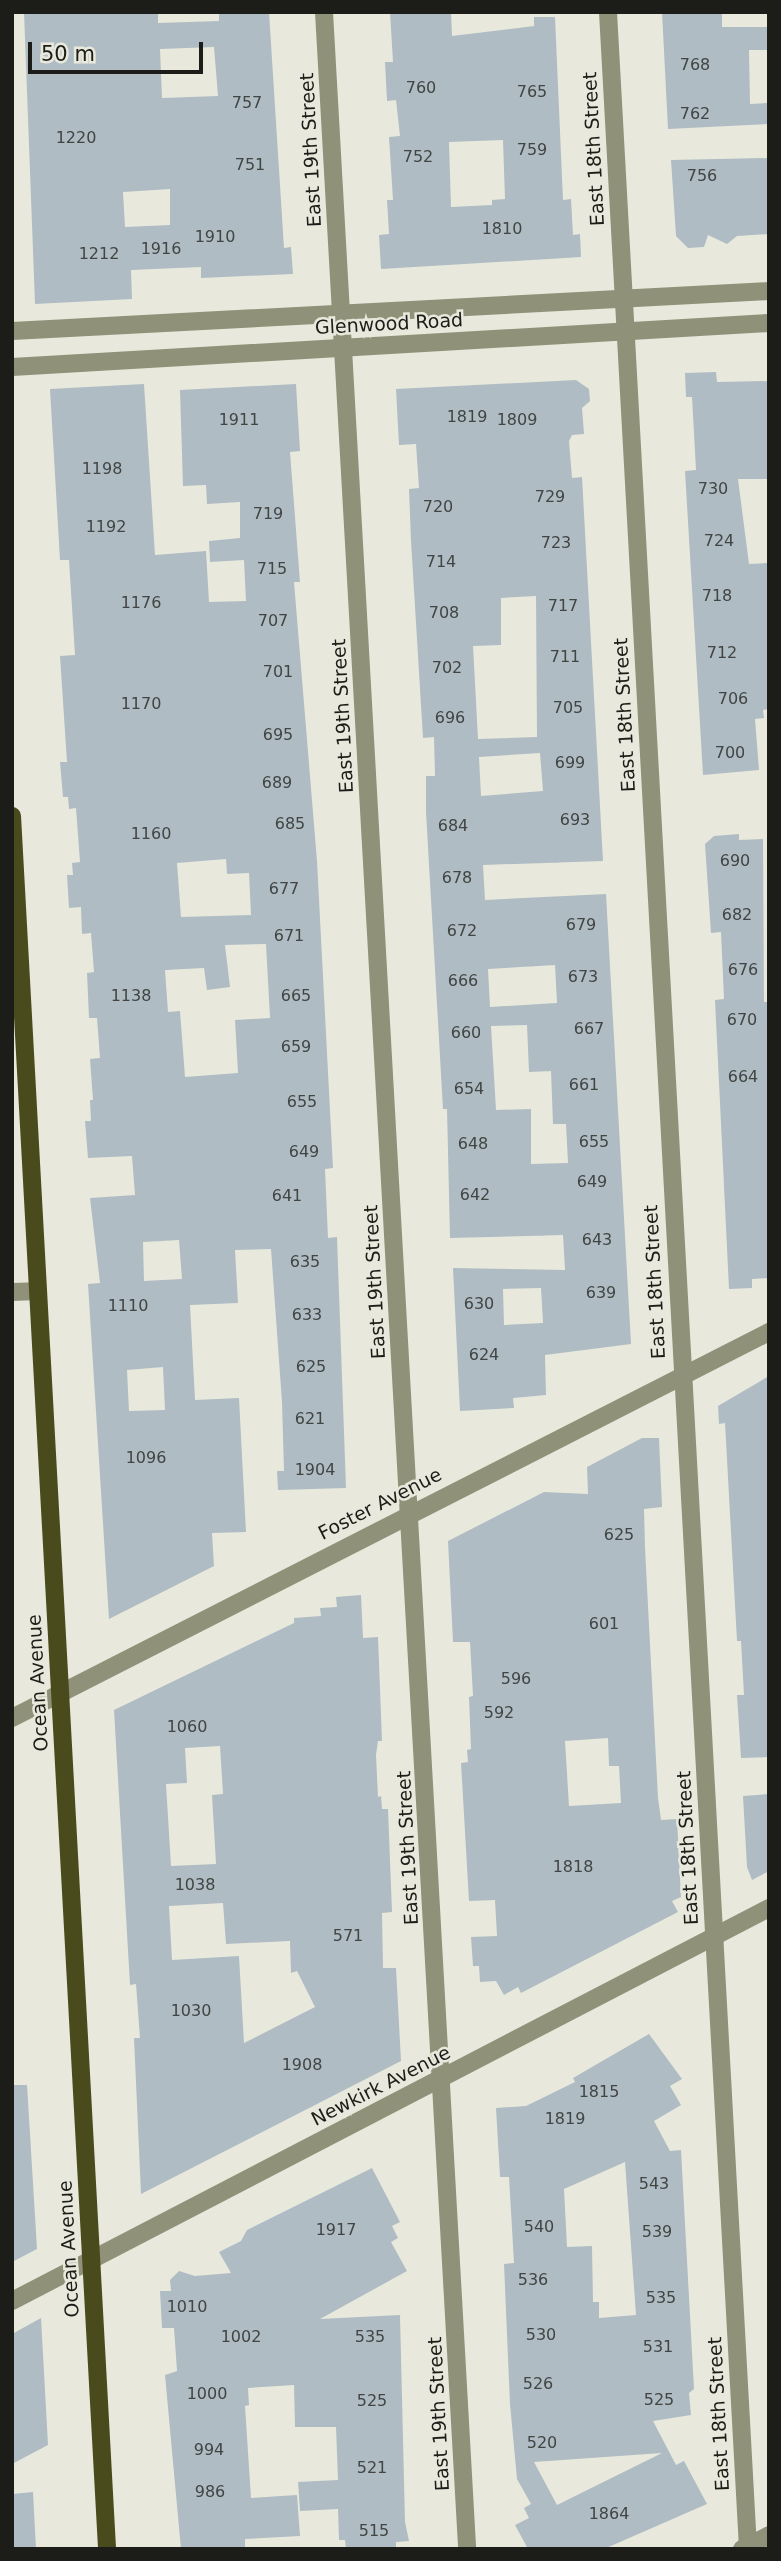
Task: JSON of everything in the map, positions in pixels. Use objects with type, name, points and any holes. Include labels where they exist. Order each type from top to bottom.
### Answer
[{"type":"main road","name":"Ocean Avenue","points":[[12,816],[107,2549]]},
{"type":"street","name":"East 19th Street","points":[[324,12],[467,2549]]},
{"type":"street","name":"East 18th Street","points":[[608,12],[746,2548]]},
{"type":"street","name":"Glenwood Road","points":[[12,331],[769,291]]},
{"type":"street","name":"Glenwood Road","points":[[12,367],[769,323]]},
{"type":"street","points":[[12,1292],[37,1291]]},
{"type":"street","name":"Foster Avenue","points":[[12,1717],[769,1332]]},
{"type":"street","name":"Newkirk Avenue","points":[[12,2301],[769,1908]]},
{"type":"street","points":[[746,2548],[769,2535]]},
{"type":"building","points":[[24,12],[158,12],[158,23],[219,21],[219,12],[269,12],[284,248],[291,247],[293,274],[201,278],[201,267],[131,270],[132,299],[35,304]],"holes":[[[214,47],[218,96],[162,98],[160,49]],[[170,189],[170,225],[125,227],[123,192]]]},
{"type":"building","points":[[390,12],[451,12],[452,36],[534,26],[534,17],[555,17],[563,200],[571,199],[573,235],[580,234],[581,257],[381,269],[379,235],[389,234],[387,200],[393,200],[389,137],[400,136],[396,100],[387,101],[385,62],[393,62]],"holes":[[[503,140],[505,199],[492,200],[492,205],[451,207],[449,142]]]},
{"type":"building","points":[[662,12],[722,12],[722,27],[769,27],[769,50],[749,50],[750,104],[769,103],[769,124],[668,129]]},
{"type":"building","points":[[769,158],[769,234],[737,236],[727,244],[708,235],[704,247],[688,248],[676,236],[671,160]]},
{"type":"building","points":[[716,372],[717,382],[769,381],[769,479],[738,479],[749,564],[769,563],[769,709],[763,710],[764,718],[755,719],[759,770],[703,775],[685,471],[696,470],[692,397],[686,397],[685,373]]},
{"type":"building","points":[[576,380],[589,389],[590,401],[582,408],[584,434],[572,435],[569,441],[572,478],[582,477],[603,861],[483,865],[485,900],[606,894],[631,1344],[545,1355],[546,1395],[513,1398],[514,1408],[460,1411],[453,1268],[565,1270],[563,1235],[450,1238],[447,1109],[443,1109],[426,812],[426,776],[435,776],[434,737],[423,738],[411,541],[409,489],[419,488],[416,444],[399,445],[396,389]],"holes":[[[536,596],[537,737],[478,739],[473,646],[501,645],[501,598]],[[540,753],[543,791],[481,796],[479,757]],[[555,965],[557,1003],[490,1007],[488,969]],[[527,1025],[529,1072],[551,1071],[553,1124],[566,1124],[568,1163],[531,1164],[531,1109],[496,1110],[491,1026]],[[541,1288],[543,1323],[504,1325],[503,1289]]]},
{"type":"building","points":[[144,384],[155,555],[206,551],[209,602],[246,601],[244,560],[210,562],[209,541],[240,538],[240,502],[207,504],[206,485],[183,486],[180,390],[296,384],[300,451],[290,452],[300,582],[294,582],[317,861],[333,1168],[325,1169],[328,1238],[337,1237],[346,1488],[278,1490],[277,1471],[284,1471],[282,1402],[271,1249],[235,1250],[238,1303],[190,1305],[195,1400],[239,1398],[246,1532],[212,1533],[214,1566],[109,1619],[88,1284],[100,1283],[90,1198],[135,1195],[132,1156],[88,1158],[85,1121],[91,1121],[90,1100],[93,1100],[90,1059],[100,1058],[97,1018],[89,1018],[87,973],[94,972],[91,933],[82,934],[81,907],[69,908],[67,875],[73,875],[72,863],[80,862],[76,808],[69,809],[68,797],[63,797],[60,762],[67,762],[60,656],[75,655],[69,560],[60,560],[50,389]],"holes":[[[226,859],[227,874],[249,873],[251,915],[181,917],[177,863]],[[266,944],[270,1018],[235,1020],[238,1073],[185,1077],[180,1011],[168,1012],[165,970],[204,968],[207,990],[230,987],[225,945]],[[179,1240],[182,1279],[144,1281],[143,1242]],[[163,1367],[165,1410],[129,1411],[127,1370]]]},
{"type":"building","points":[[739,834],[739,840],[763,839],[764,1002],[769,1002],[769,1278],[752,1279],[752,1288],[729,1289],[715,1000],[724,999],[721,932],[711,933],[705,844],[714,836]]},
{"type":"building","points":[[769,1376],[769,1757],[741,1758],[737,1695],[744,1695],[741,1641],[737,1641],[725,1423],[719,1424],[718,1406]]},
{"type":"building","points":[[642,1438],[659,1438],[662,1507],[644,1509],[645,1548],[658,1798],[661,1820],[677,1819],[681,1897],[672,1901],[678,1912],[521,1993],[518,1987],[504,1995],[496,1981],[480,1982],[479,1966],[473,1966],[471,1937],[497,1936],[495,1900],[469,1901],[461,1763],[468,1762],[467,1750],[471,1749],[469,1697],[473,1696],[470,1642],[453,1642],[448,1541],[544,1492],[588,1494],[587,1467]],"holes":[[[608,1738],[609,1766],[619,1766],[621,1803],[569,1806],[565,1741]]]},
{"type":"building","points":[[361,1595],[363,1638],[378,1637],[382,1741],[378,1741],[376,1755],[378,1797],[381,1796],[382,1809],[388,1809],[392,1912],[382,1913],[383,1968],[396,1968],[401,2061],[141,2194],[134,2038],[140,2038],[136,1984],[130,1985],[114,1710],[294,1623],[294,1618],[321,1616],[320,1608],[337,1607],[336,1597]],"holes":[[[220,1746],[223,1794],[212,1795],[216,1864],[171,1866],[166,1784],[187,1783],[185,1748]],[[223,1903],[226,1944],[290,1941],[291,1973],[297,1971],[315,2007],[244,2043],[239,1956],[172,1960],[169,1906]]]},
{"type":"building","points":[[769,1794],[769,1871],[752,1880],[747,1867],[743,1796]]},
{"type":"building","points":[[649,2034],[682,2079],[670,2086],[681,2105],[654,2121],[670,2151],[681,2150],[694,2389],[689,2393],[691,2415],[653,2421],[676,2465],[684,2461],[707,2504],[604,2549],[528,2549],[515,2525],[529,2518],[524,2508],[531,2504],[517,2479],[510,2404],[504,2264],[514,2263],[509,2177],[500,2177],[496,2108],[526,2106],[575,2082],[573,2078]],"holes":[[[625,2162],[636,2315],[599,2318],[599,2302],[593,2302],[592,2246],[567,2247],[564,2189]],[[662,2453],[557,2505],[534,2462]]]},
{"type":"building","points":[[12,2085],[27,2085],[37,2249],[12,2262]]},
{"type":"building","points":[[372,2168],[400,2222],[392,2226],[398,2238],[391,2242],[407,2271],[320,2319],[400,2315],[405,2522],[409,2541],[396,2542],[396,2549],[346,2549],[345,2540],[339,2540],[338,2509],[300,2511],[298,2482],[338,2480],[336,2427],[295,2427],[294,2385],[248,2388],[249,2405],[245,2406],[251,2498],[297,2495],[300,2536],[245,2539],[245,2549],[181,2549],[165,2375],[177,2371],[174,2328],[162,2328],[160,2291],[171,2291],[170,2280],[179,2271],[195,2276],[231,2273],[219,2252],[241,2241],[247,2230]]},
{"type":"building","points":[[41,2318],[48,2445],[12,2464],[12,2334]]},
{"type":"building","points":[[33,2492],[36,2549],[12,2549],[12,2494]]}]
